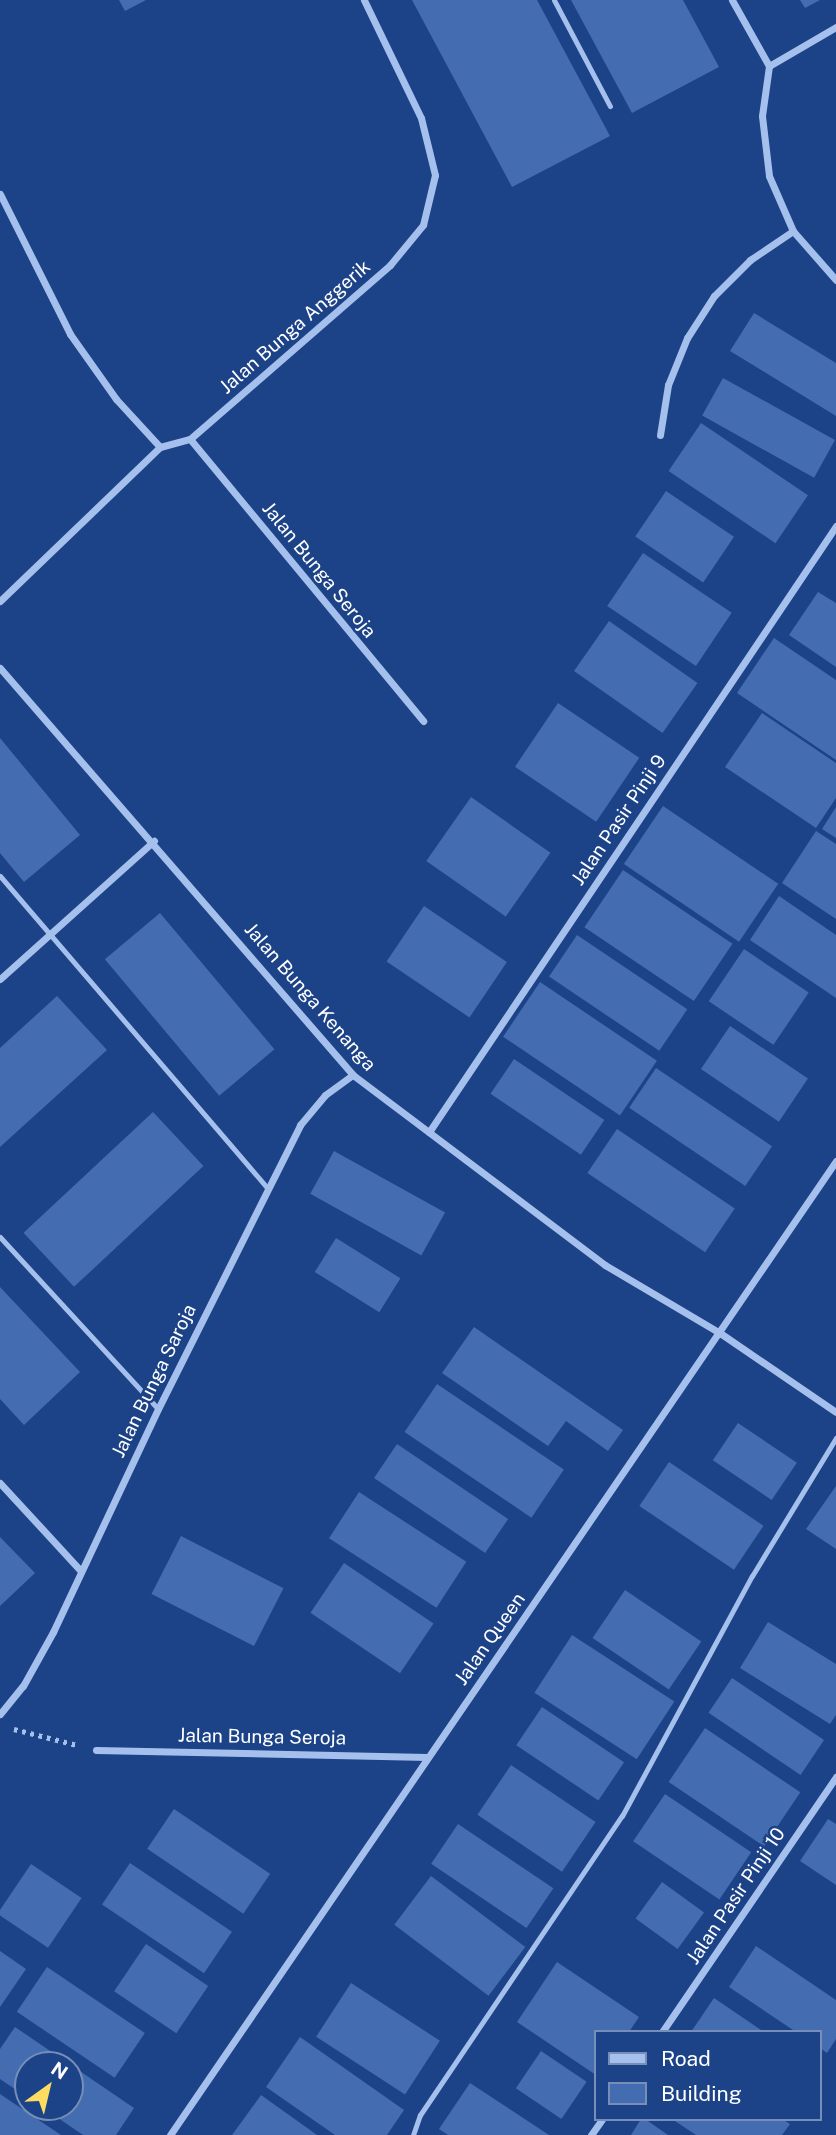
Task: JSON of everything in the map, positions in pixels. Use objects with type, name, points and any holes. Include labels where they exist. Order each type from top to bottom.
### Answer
[{"type":"street","name":"Jalan Bunga Anggerik","points":[[0,601],[160,447],[190,439],[390,265],[423,225],[435,175],[421,118],[364,0]]},
{"type":"street","points":[[732,0],[769,66],[762,116],[769,176],[793,231],[836,280]]},
{"type":"street","points":[[769,66],[836,27]]},
{"type":"street","points":[[0,194],[70,334],[116,399],[160,447]]},
{"type":"street","points":[[660,435],[668,385],[687,338],[714,296],[750,260],[793,231]]},
{"type":"street","name":"Jalan Bunga Seroja","points":[[190,439],[423,721]]},
{"type":"street","name":"Jalan Pasir Pinji 9","points":[[429,1132],[836,526]]},
{"type":"street","name":"Jalan Bunga Kenanga","points":[[0,668],[153,841],[353,1075],[605,1265],[720,1333],[836,1412]]},
{"type":"street","points":[[0,979],[153,841]]},
{"type":"street","name":"Jalan Bunga Saroja","points":[[0,1714],[23,1686],[300,1125],[325,1095],[353,1075]]},
{"type":"street","name":"Jalan Queen","points":[[170,2135],[836,1161]]},
{"type":"street","points":[[0,1483],[80,1570]]},
{"type":"street","name":"Jalan Bunga Seroja","points":[[96,1750],[427,1757]]},
{"type":"street","name":"Jalan Pasir Pinji 10","points":[[663,2030],[836,1777]]},
{"type":"lane","points":[[554,0],[610,106]]},
{"type":"lane","points":[[0,876],[267,1188]]},
{"type":"lane","points":[[0,1237],[158,1409]]},
{"type":"lane","points":[[413,2135],[420,2115],[622,1816],[752,1576],[836,1438]]},
{"type":"path","points":[[0,1725],[96,1750]]},
{"type":"building","points":[[119,0],[146,0],[125,11]]},
{"type":"building","points":[[412,0],[537,0],[610,136],[512,187]]},
{"type":"building","points":[[571,0],[683,0],[719,67],[632,113]]},
{"type":"building","points":[[800,0],[820,0],[805,8]]},
{"type":"building","points":[[754,313],[836,363],[836,416],[730,351]]},
{"type":"building","points":[[723,378],[835,440],[814,478],[702,416]]},
{"type":"building","points":[[701,423],[808,495],[776,543],[669,471]]},
{"type":"building","points":[[666,491],[734,537],[703,582],[635,537]]},
{"type":"building","points":[[643,553],[732,613],[696,666],[607,606]]},
{"type":"building","points":[[818,592],[836,603],[836,667],[789,635]]},
{"type":"building","points":[[609,621],[697,683],[662,733],[574,671]]},
{"type":"building","points":[[774,638],[836,680],[836,760],[737,693]]},
{"type":"building","points":[[558,703],[639,758],[596,822],[515,767]]},
{"type":"building","points":[[762,713],[836,763],[836,798],[816,828],[725,767]]},
{"type":"building","points":[[0,738],[80,835],[24,882],[0,853]]},
{"type":"building","points":[[471,797],[550,853],[506,917],[426,861]]},
{"type":"building","points":[[663,806],[778,884],[739,942],[624,864]]},
{"type":"building","points":[[836,807],[836,838],[822,829]]},
{"type":"building","points":[[816,831],[836,844],[836,919],[782,883]]},
{"type":"building","points":[[623,870],[732,944],[694,1001],[584,927]]},
{"type":"building","points":[[779,896],[836,935],[836,998],[750,940]]},
{"type":"building","points":[[424,906],[507,962],[469,1017],[387,962]]},
{"type":"building","points":[[160,913],[274,1049],[219,1096],[105,959]]},
{"type":"building","points":[[577,935],[687,1009],[659,1051],[549,976]]},
{"type":"building","points":[[744,949],[809,993],[773,1045],[709,1001]]},
{"type":"building","points":[[540,982],[657,1061],[620,1116],[503,1037]]},
{"type":"building","points":[[57,996],[107,1050],[0,1147],[0,1048]]},
{"type":"building","points":[[730,1026],[808,1079],[779,1122],[701,1069]]},
{"type":"building","points":[[514,1059],[604,1120],[581,1155],[491,1094]]},
{"type":"building","points":[[656,1068],[772,1146],[745,1186],[629,1108]]},
{"type":"building","points":[[153,1112],[203,1166],[74,1287],[24,1233]]},
{"type":"building","points":[[617,1129],[735,1208],[705,1252],[587,1173]]},
{"type":"building","points":[[334,1151],[445,1213],[421,1255],[310,1194]]},
{"type":"building","points":[[336,1238],[400,1278],[379,1312],[315,1272]]},
{"type":"building","points":[[0,1287],[80,1372],[24,1425],[0,1399]]},
{"type":"building","points":[[474,1327],[623,1430],[608,1451],[566,1421],[548,1446],[442,1373]]},
{"type":"building","points":[[437,1384],[564,1470],[531,1518],[405,1432]]},
{"type":"building","points":[[738,1423],[797,1463],[772,1500],[713,1460]]},
{"type":"building","points":[[397,1444],[508,1519],[485,1553],[374,1478]]},
{"type":"building","points":[[669,1462],[764,1526],[734,1570],[639,1506]]},
{"type":"building","points":[[836,1486],[836,1549],[806,1529]]},
{"type":"building","points":[[359,1492],[466,1562],[436,1608],[329,1538]]},
{"type":"building","points":[[181,1536],[283,1588],[254,1646],[151,1594]]},
{"type":"building","points":[[0,1537],[35,1573],[0,1606]]},
{"type":"building","points":[[344,1563],[434,1623],[400,1673],[310,1613]]},
{"type":"building","points":[[625,1590],[701,1641],[669,1690],[593,1638]]},
{"type":"building","points":[[768,1622],[836,1664],[836,1715],[830,1724],[740,1668]]},
{"type":"building","points":[[572,1635],[674,1701],[637,1759],[534,1693]]},
{"type":"building","points":[[732,1678],[824,1740],[801,1775],[709,1713]]},
{"type":"building","points":[[542,1707],[624,1762],[598,1800],[516,1745]]},
{"type":"building","points":[[705,1728],[800,1792],[764,1846],[669,1782]]},
{"type":"building","points":[[511,1765],[596,1822],[562,1872],[477,1815]]},
{"type":"building","points":[[665,1794],[751,1852],[719,1899],[633,1841]]},
{"type":"building","points":[[174,1809],[270,1874],[243,1914],[147,1849]]},
{"type":"building","points":[[828,1819],[836,1824],[836,1885],[800,1861]]},
{"type":"building","points":[[458,1824],[553,1888],[526,1928],[431,1864]]},
{"type":"building","points":[[130,1863],[232,1932],[204,1973],[102,1904]]},
{"type":"building","points":[[31,1864],[82,1898],[48,1948],[0,1915],[0,1910]]},
{"type":"building","points":[[431,1876],[525,1947],[489,1996],[394,1925]]},
{"type":"building","points":[[662,1882],[704,1913],[678,1949],[636,1918]]},
{"type":"building","points":[[146,1944],[208,1986],[176,2033],[114,1991]]},
{"type":"building","points":[[756,1946],[836,2000],[836,2039],[827,2053],[822,2049],[822,2030],[793,2030],[729,1987]]},
{"type":"building","points":[[0,1951],[26,1969],[0,2007]]},
{"type":"building","points":[[557,1962],[639,2017],[630,2030],[594,2030],[594,2074],[517,2022]]},
{"type":"building","points":[[47,1967],[145,2033],[115,2078],[84,2057],[84,2051],[75,2051],[17,2012]]},
{"type":"building","points":[[351,1983],[440,2041],[405,2094],[316,2037]]},
{"type":"building","points":[[714,1998],[761,2030],[692,2030]]},
{"type":"building","points":[[15,2027],[50,2051],[14,2051],[14,2088],[0,2079],[0,2049]]},
{"type":"building","points":[[300,2037],[404,2110],[387,2135],[335,2135],[266,2087]]},
{"type":"building","points":[[541,2051],[587,2082],[561,2119],[516,2088]]},
{"type":"building","points":[[84,2074],[134,2108],[116,2135],[83,2135],[62,2121],[84,2121]]},
{"type":"building","points":[[470,2083],[549,2135],[448,2135],[439,2129]]},
{"type":"building","points":[[0,2094],[14,2103],[14,2121],[40,2121],[61,2135],[0,2135]]},
{"type":"building","points":[[261,2095],[317,2135],[232,2135]]},
{"type":"building","points":[[640,2121],[648,2121],[668,2135],[631,2135]]},
{"type":"building","points":[[675,2121],[785,2121],[790,2124],[782,2135],[696,2135]]}]
